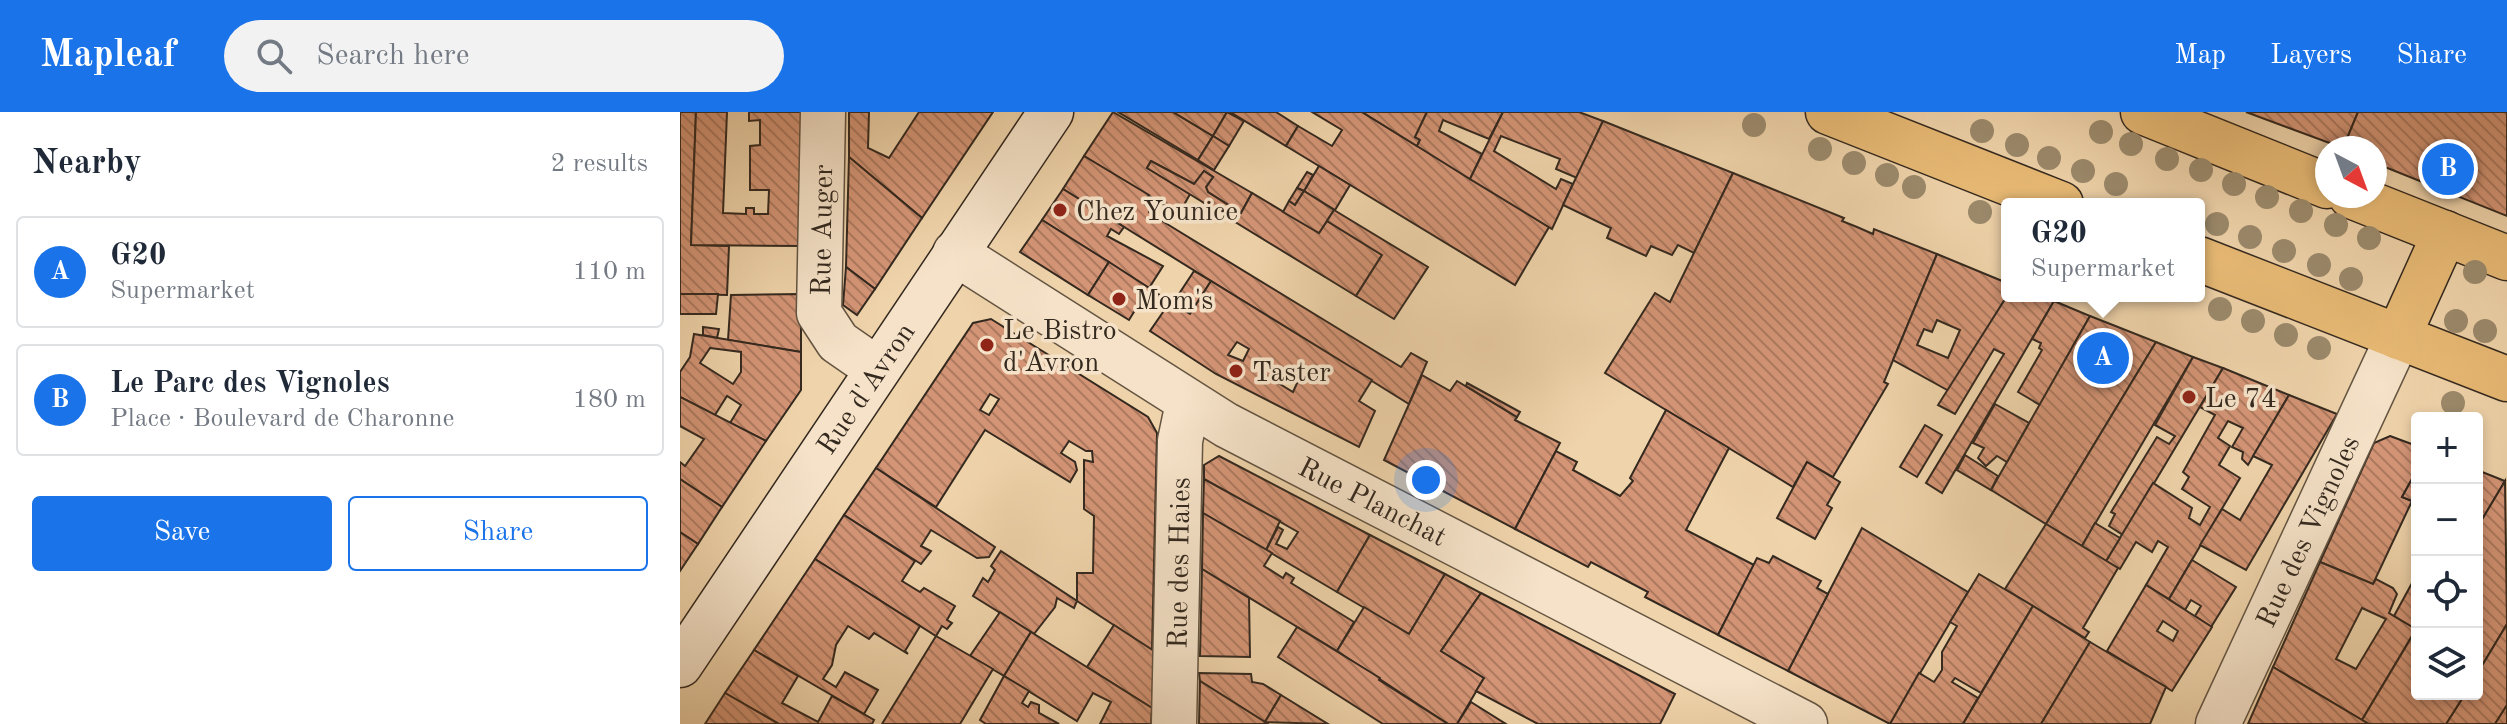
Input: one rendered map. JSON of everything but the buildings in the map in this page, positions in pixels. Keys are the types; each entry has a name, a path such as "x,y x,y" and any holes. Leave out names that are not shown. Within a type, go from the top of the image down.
{"main road":[{"path":"1828,112 2046,198"},
{"path":"2143,112 2315,181"},
{"path":"2381,208 2507,258"},
{"path":"2398,337 2445,233"},
{"path":"2205,261 2507,379"}],"street":[{"name":"Rue Auger","path":"823,112 819,313 838,342 877,369"},
{"name":"Rue d'Avron","path":"686,644 1051,112"},
{"name":"Rue Planchat","path":"955,253 1188,403 1805,724"},
{"name":"Rue des Vignoles","path":"2218,724 2398,337"},
{"name":"Rue des Haies","path":"1174,724 1180,441 1188,403"}],"place":[{"name":"Le Parc des Vignoles","path":"2448,169"},
{"name":"Chez Younice","path":"1060,210"},
{"name":"Mom's","path":"1119,299"},
{"name":"Le Bistro d'Avron","path":"987,345"},
{"name":"G20","path":"2103,358"},
{"name":"Taster","path":"1236,371"},
{"name":"Le 74","path":"2189,397"}]}
